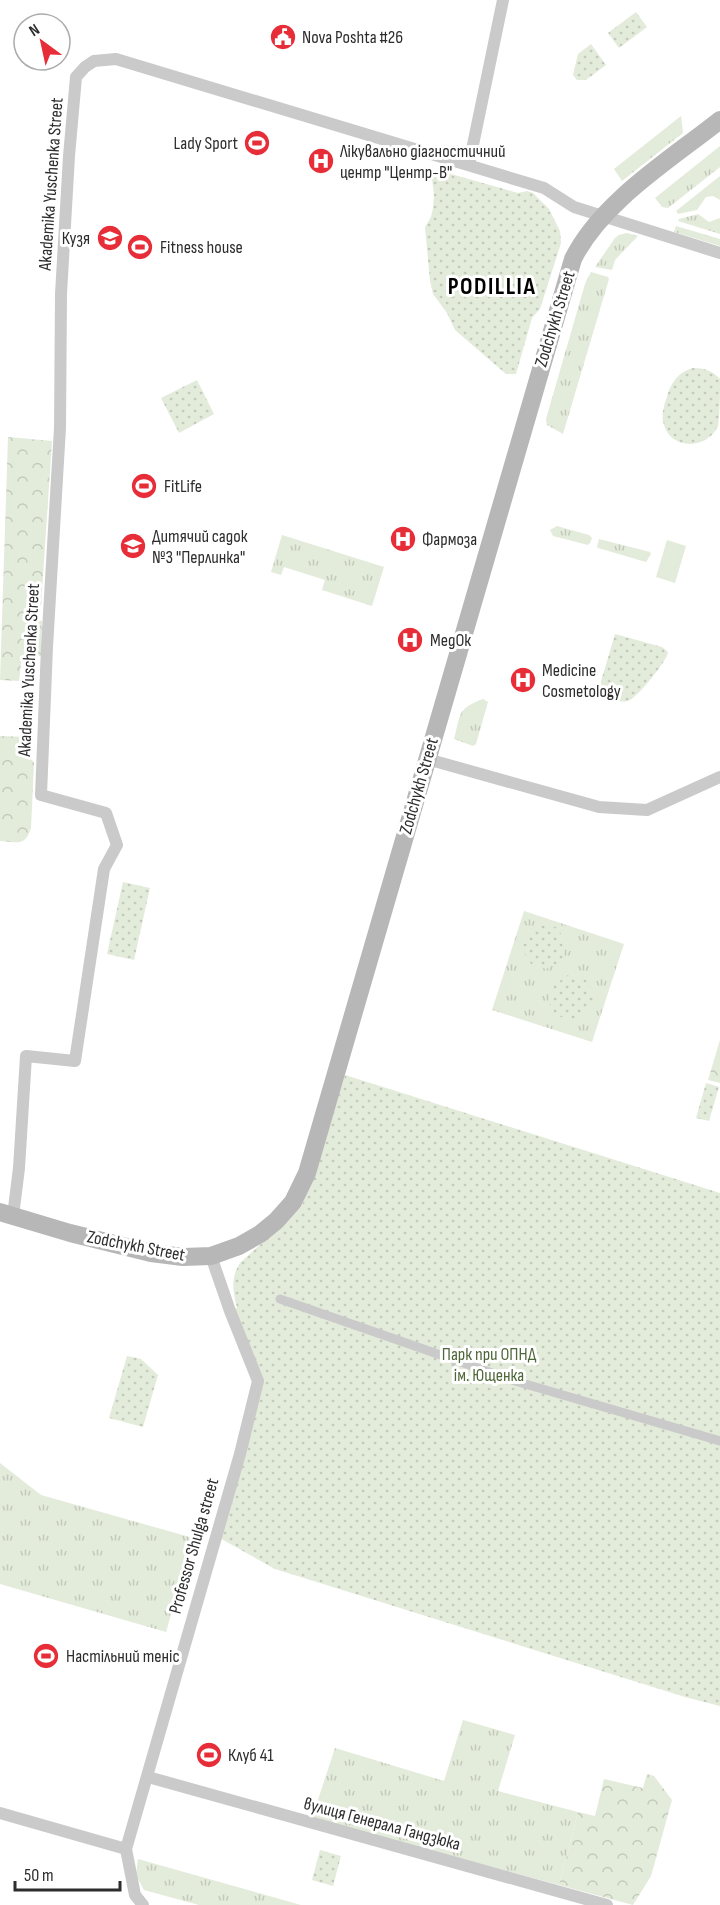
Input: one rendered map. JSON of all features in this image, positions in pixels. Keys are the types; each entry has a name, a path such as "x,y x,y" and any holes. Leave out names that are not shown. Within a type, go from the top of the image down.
{"main road":[{"name":"Zodchykh Street","path":"7,1214 70,1233 151,1253 183,1257 211,1256 239,1246 260,1234 276,1221 293,1202 307,1173 566,279 580,246 603,216 632,189 720,120"}],"street":[{"path":"469,164 503,0"},
{"name":"Akademika Yuschenka Street","path":"7,1214 19,1168 26,1056 75,1061 104,868 117,845 106,813 41,795 60,428 62,294 69,156 76,77 85,66 94,61 116,59 544,188 574,207 720,253"},
{"path":"427,759 599,807 647,810 720,777"},
{"name":"Professor Shulga street","path":"126,1849 240,1454 258,1381 211,1256"},
{"path":"280,1299 515,1381 720,1441"},
{"name":"вулиця Генерала Гандзюка","path":"148,1777 607,1905"},
{"path":"0,1813 126,1849 135,1895 142,1905"}],"green space":[{"path":"636,12 647,27 619,48 608,33"},
{"path":"591,44 606,65 586,80 577,80 573,75 578,54"},
{"path":"681,116 683,133 622,181 614,169"},
{"path":"720,146 720,167 668,208 662,207 655,198"},
{"path":"437,170 518,193 527,191 533,193 549,209 560,231 561,243 540,309 532,318 516,374 506,374 455,330 447,313 433,294 425,227 433,208 431,173"},
{"path":"720,176 720,200 713,196 706,197 697,210 678,214 676,211"},
{"path":"698,214 709,222 720,218 720,234 678,221"},
{"path":"676,226 720,239 720,246 674,232"},
{"path":"627,233 638,236 615,260 612,270 595,267 615,238"},
{"path":"591,272 609,279 563,434 547,425 546,419 585,284"},
{"path":"693,368 708,371 720,379 720,403 718,426 713,434 699,443 690,444 674,439 668,433 663,417 664,405 672,384 680,374"},
{"path":"197,380 214,414 179,433 161,398"},
{"path":"8,437 52,441 41,606 35,606 33,620 42,621 41,656 22,655 19,681 0,680"},
{"path":"557,526 589,535 592,538 590,543 588,545 553,536 550,530"},
{"path":"282,535 384,567 372,606 322,590 325,580 284,567 281,575 271,572"},
{"path":"599,539 651,554 646,562 598,548"},
{"path":"667,540 686,546 675,583 656,577"},
{"path":"615,634 662,647 668,652 646,685 627,701 616,701 601,696 599,688"},
{"path":"483,699 488,702 476,744 473,746 454,739 461,713 468,706"},
{"path":"0,736 28,737 29,756 34,763 31,828 26,838 20,842 0,841"},
{"path":"123,882 150,888 134,960 107,954"},
{"path":"524,911 624,944 592,1042 492,1010"},
{"path":"544,923 558,928 566,944 563,960 546,969 531,964 521,946 528,930"},
{"path":"568,975 586,980 595,997 589,1012 574,1021 555,1015 548,1001 554,985"},
{"path":"720,1040 720,1083 708,1080"},
{"name":"Парк при ОПНД ім. Ющенка","path":"345,1075 720,1193 720,1706 275,1569 216,1536 258,1381 230,1311 237,1308 234,1291 235,1274 240,1263 301,1207 315,1175"},
{"path":"706,1083 719,1087 709,1121 696,1118"},
{"path":"127,1356 141,1359 158,1375 143,1427 109,1418"},
{"path":"0,1463 41,1495 193,1538 166,1632 0,1584"},
{"path":"463,1720 515,1735 498,1791 578,1812 559,1885 312,1818 335,1748 444,1781"},
{"path":"647,1774 654,1776 672,1800 651,1876 633,1905 559,1885 578,1812 595,1816 604,1779 643,1788"},
{"path":"320,1850 341,1856 333,1886 312,1880"},
{"path":"138,1859 301,1905 199,1905 144,1890 136,1875"}],"place":[{"name":"Nova Poshta #26","path":"283,37"},
{"name":"Lady Sport","path":"257,143"},
{"name":"Лікувально діагностичний центр \"Центр-В\"","path":"321,161"},
{"name":"Кузя","path":"110,238"},
{"name":"Fitness house","path":"140,247"},
{"name":"FitLife","path":"144,486"},
{"name":"Фармоза","path":"403,539"},
{"name":"Дитячий садок №3 \"Перлинка\"","path":"133,546"},
{"name":"МедОк","path":"410,640"},
{"name":"Medicine Cosmetology","path":"523,680"},
{"name":"Настільний теніс","path":"46,1656"},
{"name":"Клуб 41","path":"209,1755"}],"district":[{"name":"PODILLIA","path":"492,286"}]}
